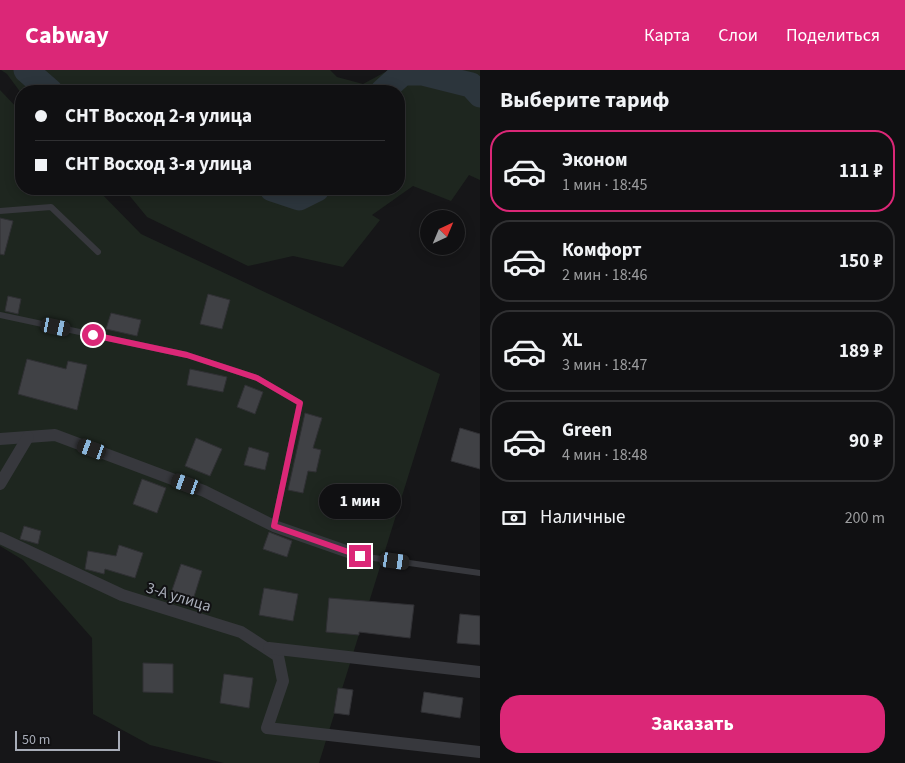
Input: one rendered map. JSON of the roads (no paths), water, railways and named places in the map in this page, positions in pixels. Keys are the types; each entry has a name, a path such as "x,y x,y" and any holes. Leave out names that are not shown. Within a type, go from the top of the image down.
{"street":[{"path":"0,438 55,435 204,491 274,526 360,556"},
{"path":"0,484 28,437"},
{"name":"3-А улица","path":"0,538 122,595 241,632 278,656 284,681 267,728 480,752"},
{"path":"266,648 480,672"}],"lane":[{"path":"0,211 51,207 98,252"},
{"path":"0,315 187,355 257,378 300,403 274,526"},
{"path":"360,556 480,573"}],"waterway":[{"path":"26,70 43,85"},
{"path":"390,85 403,73 423,73 471,85 480,95"},
{"path":"290,195 299,198 305,195"}]}
